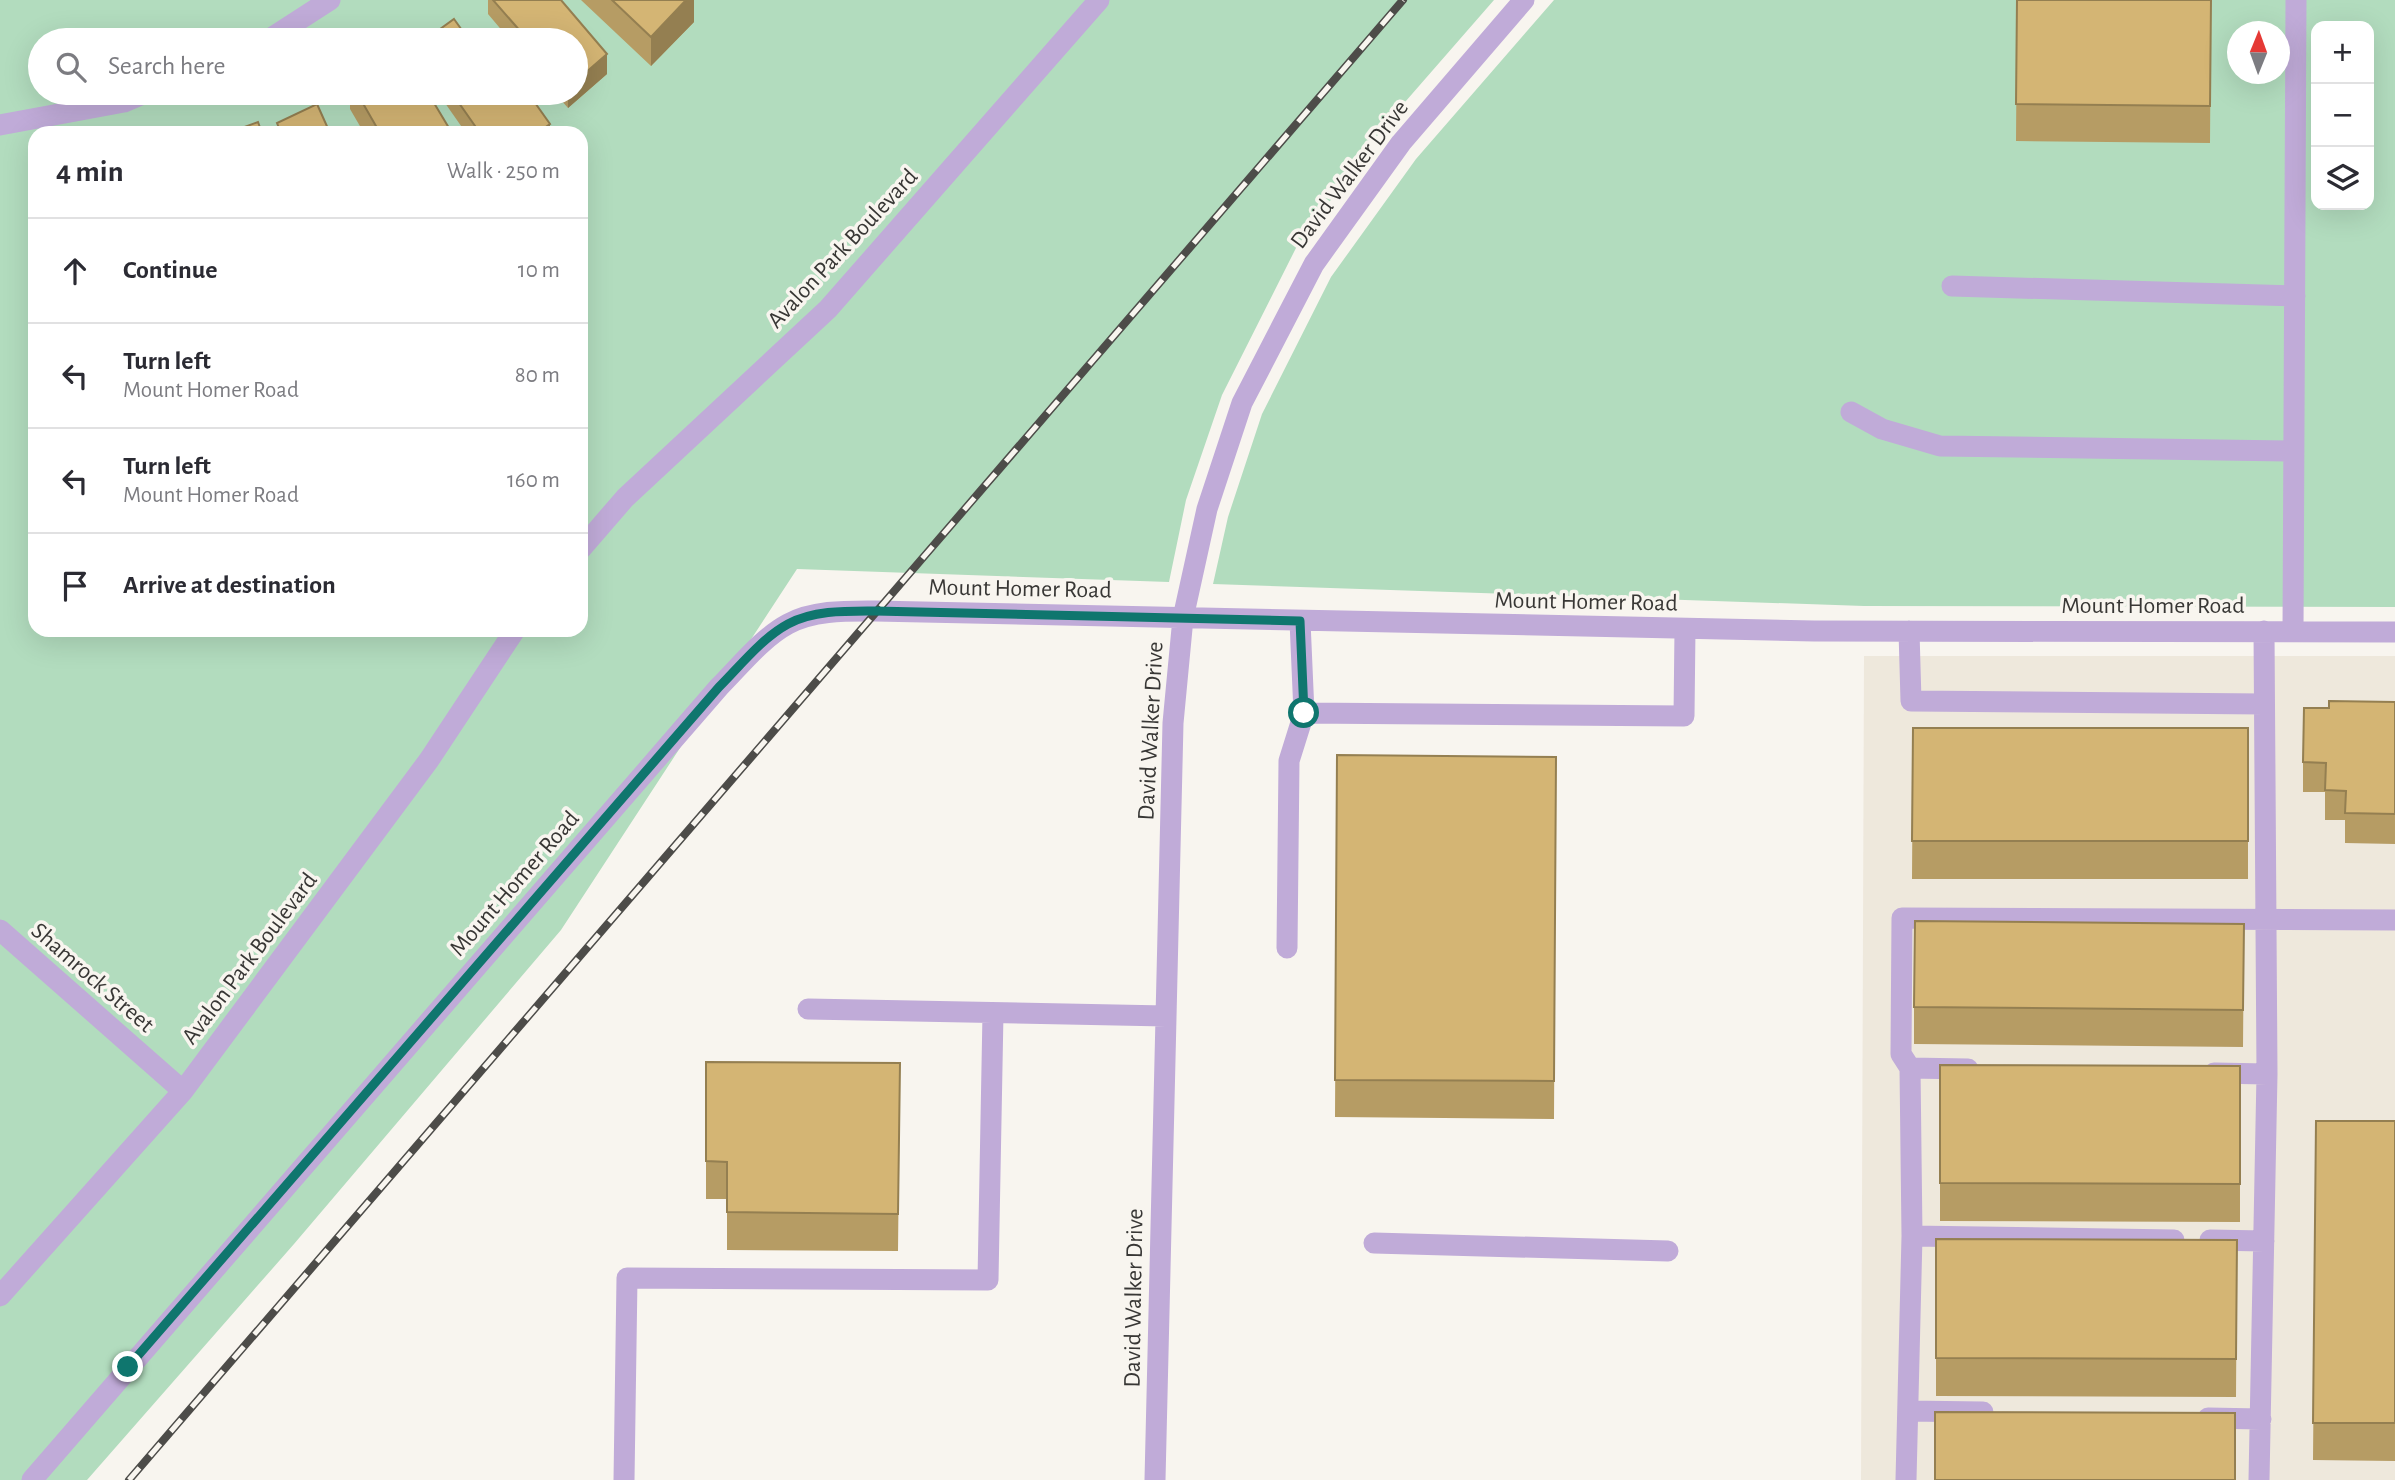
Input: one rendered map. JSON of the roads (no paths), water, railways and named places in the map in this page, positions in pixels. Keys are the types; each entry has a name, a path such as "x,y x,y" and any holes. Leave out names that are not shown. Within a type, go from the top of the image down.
{"street":[{"path":"290,28 330,0"},
{"name":"Avalon Park Boulevard","path":"588,541 625,498 828,309 1099,0"},
{"name":"David Walker Drive","path":"1155,1480 1173,723 1183,618 1207,509 1242,403 1314,264 1401,143 1524,0"},
{"path":"2293,632 2296,0"},
{"path":"0,125 108,105"},
{"path":"1952,286 2294,296"},
{"path":"1851,412 1882,429 1940,446 2294,451"},
{"name":"Mount Homer Road","path":"32,1480 719,687 789,623 830,612 1685,629 2395,632"},
{"path":"1287,948 1289,761 1304,713 1300,621"},
{"path":"1304,713 1684,716 1685,629"},
{"path":"1909,631 1910,701 2264,704"},
{"path":"2259,1480 2267,1074 2264,631"},
{"name":"Avalon Park Boulevard","path":"0,1296 183,1091 429,760 510,637"},
{"path":"1906,1480 1912,1236 1910,1068 1901,1054 1902,918 2395,920"},
{"name":"Shamrock Street","path":"0,930 183,1091"},
{"path":"808,1009 1166,1016"},
{"path":"624,1480 627,1278 988,1280 993,1013"},
{"path":"1910,1068 1993,1069"},
{"path":"2198,1073 2267,1074"},
{"path":"1912,1236 2264,1241"},
{"path":"1374,1243 1668,1251"},
{"path":"1908,1411 2003,1413"},
{"path":"2193,1417 2260,1419"}],"railway":[{"path":"129,1480 1403,0"}]}
